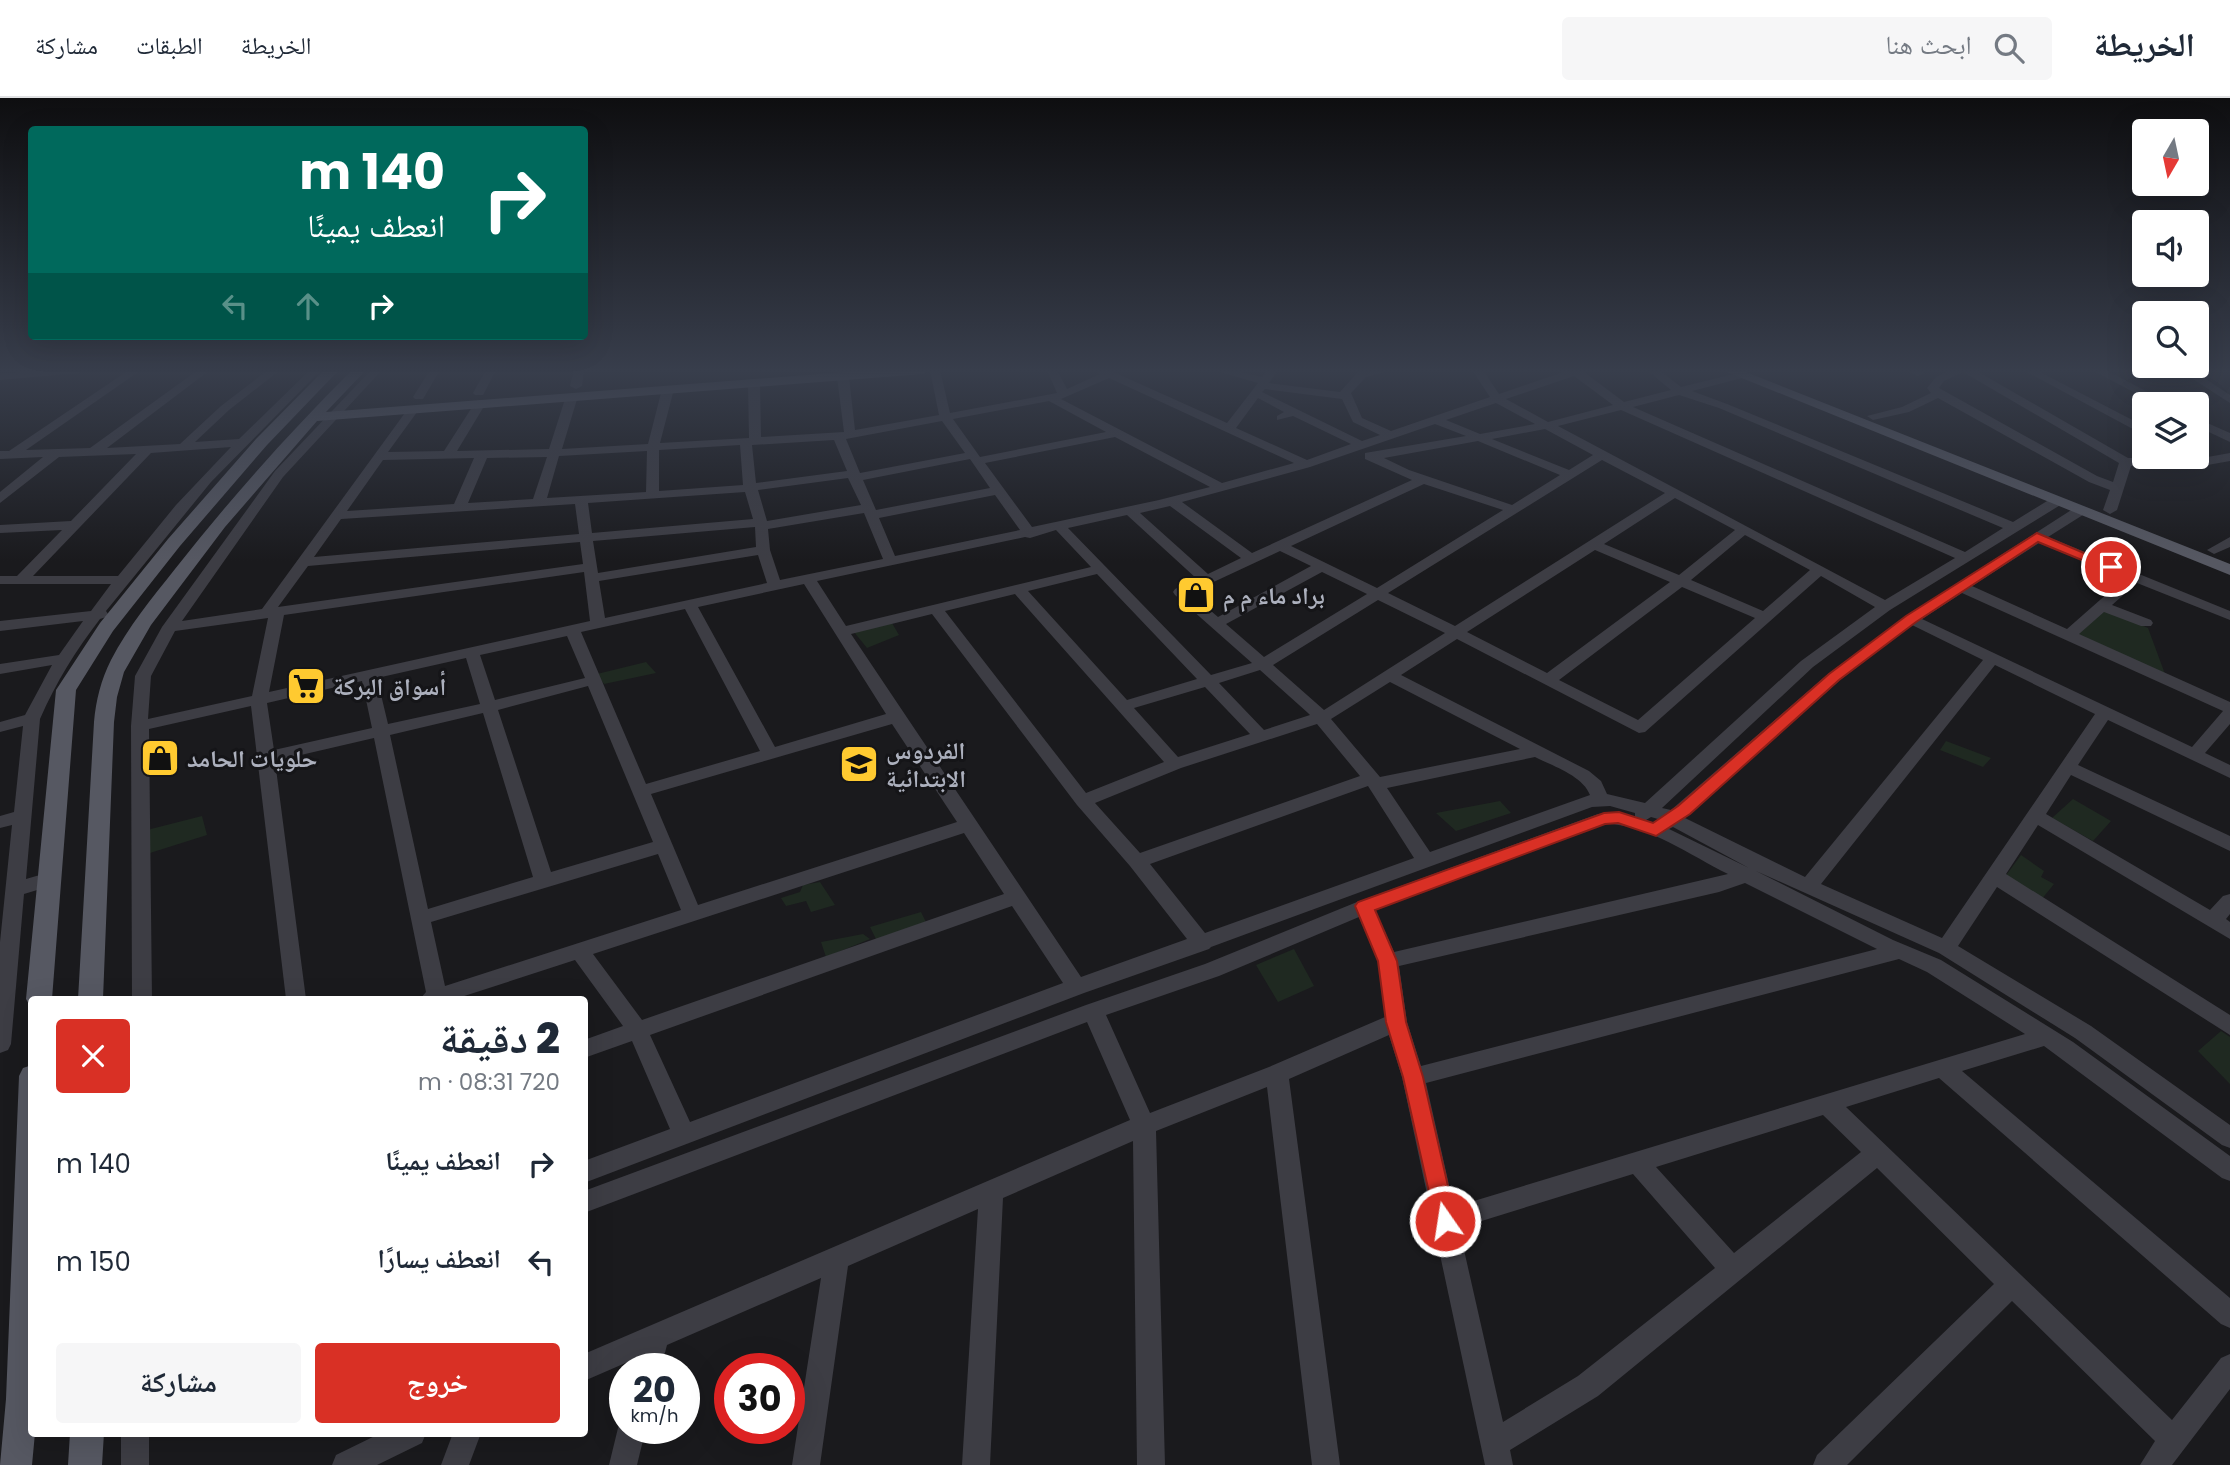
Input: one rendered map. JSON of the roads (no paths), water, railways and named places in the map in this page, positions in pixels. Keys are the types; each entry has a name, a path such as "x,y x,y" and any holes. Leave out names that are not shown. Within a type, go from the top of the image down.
{"main road":[{"path":"38,996 66,690 79,663 117,612 267,434"},
{"path":"90,996 104,739 103,712 116,670 157,605 228,510 297,434"},
{"path":"1896,434 2230,570"},
{"path":"1919,434 2230,556"},
{"path":"15,1465 22,1399 28,1205"},
{"path":"85,1465 87,1437"}],"street":[{"path":"7,454 38,434"},
{"path":"93,452 118,434"},
{"path":"183,447 197,434"},
{"path":"0,1044 32,719 42,692 61,659 122,580 198,488 250,434"},
{"path":"142,996 139,700 144,676 170,627 279,474 317,434"},
{"path":"296,996 259,701 272,613 395,434"},
{"path":"448,455 460,434"},
{"path":"540,502 560,434"},
{"path":"652,495 653,448 656,434"},
{"path":"750,434 747,447 750,487 761,524 763,550 775,587"},
{"path":"380,456 554,453 851,434"},
{"path":"957,434 1030,534"},
{"path":"339,515 750,487 854,476 1112,434"},
{"path":"1118,434 1222,488"},
{"path":"1237,434 1306,464"},
{"path":"1335,434 1372,457 1424,480 1514,510"},
{"path":"139,726 689,604 1130,511 1306,464 1395,434"},
{"path":"1469,434 1570,475"},
{"path":"1372,457 1496,434"},
{"path":"1565,434 1820,569 1885,607"},
{"path":"1685,434 1965,557"},
{"path":"1789,434 2012,527"},
{"path":"2011,434 2093,479 2117,488"},
{"path":"2077,434 2126,462 2132,462"},
{"path":"844,435 854,476 891,562"},
{"path":"7,454 147,450 242,442"},
{"path":"21,580 147,450"},
{"path":"0,499 57,452"},
{"path":"459,508 482,454"},
{"path":"1124,706 1262,665 1603,454"},
{"path":"2209,458 2230,457"},
{"path":"2110,510 2126,462"},
{"path":"1424,480 1180,593 1320,717 1374,781 1425,860"},
{"path":"305,562 761,524 871,511 998,490"},
{"path":"1083,801 1175,764 1320,717 1596,545 1674,493"},
{"path":"580,500 598,625"},
{"path":"1172,501 1251,559"},
{"path":"1653,820 1807,664 1885,607 2057,501"},
{"path":"1653,820 1911,619 2081,510"},
{"path":"1130,511 1207,580"},
{"path":"0,529 74,525"},
{"path":"1059,527 1260,735"},
{"path":"1548,680 1681,582 1743,530"},
{"path":"2037,537 2226,611"},
{"path":"2214,550 2230,541"},
{"path":"1279,545 1455,632 1639,728 1820,569"},
{"path":"1596,545 1764,617"},
{"path":"170,627 763,550"},
{"path":"1216,624 1322,566"},
{"path":"843,631 1100,569"},
{"path":"2068,635 2135,577"},
{"path":"0,580 122,580"},
{"path":"809,580 896,717 1077,987"},
{"path":"1961,587 2230,708"},
{"path":"1019,589 1175,764"},
{"path":"689,604 770,753"},
{"path":"2102,606 2146,624"},
{"path":"936,609 1083,801 1137,861 1202,944"},
{"path":"0,626 117,612"},
{"path":"1911,619 2230,772"},
{"path":"573,631 693,915"},
{"path":"471,653 544,881"},
{"path":"1808,887 1993,658"},
{"path":"0,669 61,659"},
{"path":"1390,675 1583,775 1595,785 1601,800"},
{"path":"369,676 421,918 433,996"},
{"path":"266,757 489,707 594,680"},
{"path":"1946,948 2105,712"},
{"path":"2194,755 2230,714"},
{"path":"642,791 896,717"},
{"path":"0,727 32,719"},
{"path":"1137,861 1374,781 1539,751"},
{"path":"2068,767 2230,844"},
{"path":"588,1171 1077,987 1202,944 1590,801 1601,800 1653,820 1946,948 2083,1032 2230,1138"},
{"path":"0,822 21,816"},
{"path":"2036,816 2221,926 2230,901"},
{"path":"588,1201 1093,1011 1212,970 1364,906 1604,818 1653,820 1748,874 1934,966 2108,1078 2230,1170"},
{"path":"439,996 969,825"},
{"path":"421,918 664,845"},
{"path":"1393,872 1407,891"},
{"path":"1388,961 1718,885 1748,874"},
{"path":"1996,877 2230,1026"},
{"path":"14,890 50,879"},
{"path":"588,1048 1016,897"},
{"path":"1364,906 1388,961 1396,1022 1413,1077 1497,1454 1588,1386 1878,1153"},
{"path":"579,951 638,1031 685,1136"},
{"path":"1413,1077 1901,951"},
{"path":"1093,1011 1144,1125 1151,1465"},
{"path":"588,1366 1144,1125 1277,1074 1396,1022"},
{"path":"1445,1221 2046,1036"},
{"path":"1944,1069 2230,1315"},
{"path":"1277,1074 1326,1465"},
{"path":"774,1102 786,1127"},
{"path":"1827,1104 2174,1441"},
{"path":"1637,1162 1733,1270"},
{"path":"976,1465 991,1191"},
{"path":"806,1465 836,1259"},
{"path":"1827,1465 2013,1283"},
{"path":"652,1353 656,1337"},
{"path":"2154,1465 2230,1367"},
{"path":"135,1437 135,1465"},
{"path":"346,1465 404,1437"},
{"path":"455,1465 466,1437"},
{"path":"622,1465 628,1444"}],"place":[{"name":"براد ماء م م","path":"1196,595"},
{"name":"أسواق البركة","path":"306,686"},
{"name":"حلويات الحامد","path":"160,758"},
{"name":"الفردوس الابتدائية","path":"859,764"}]}
